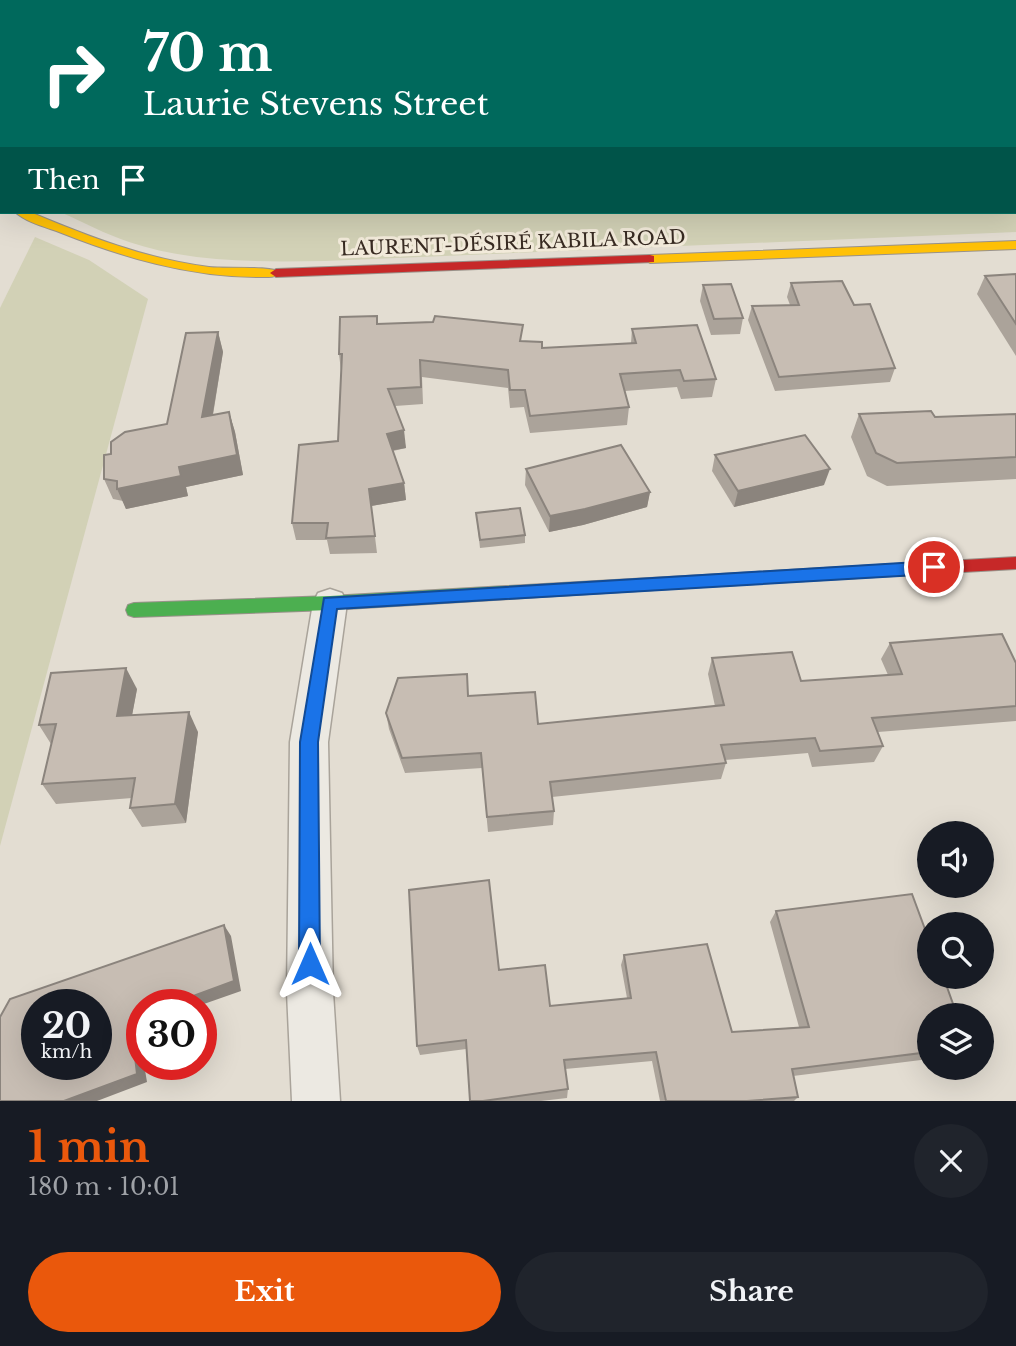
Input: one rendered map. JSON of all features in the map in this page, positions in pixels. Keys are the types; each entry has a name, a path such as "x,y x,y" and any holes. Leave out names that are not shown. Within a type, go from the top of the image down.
{"street":[{"name":"LAURENT-DÉSIRÉ KABILA ROAD","path":"29,214 94,244 170,266 262,274 1016,245"},
{"path":"134,611 330,603 1016,562"},
{"path":"316,1101 310,992 309,742 330,603"}],"green space":[{"path":"64,214 1016,214 1016,232 325,261 201,258 153,249 111,235"},
{"path":"35,237 89,260 148,299 0,846 0,308"}],"building":[{"path":"1016,274 1016,324 985,276"},
{"path":"842,281 854,305 870,304 895,368 779,377 752,306 799,305 791,283"},
{"path":"731,284 743,318 714,319 703,285"},
{"path":"377,316 377,324 433,322 435,316 523,325 520,341 542,342 542,348 636,343 632,329 697,325 716,379 684,381 680,370 620,374 629,407 530,416 525,390 510,390 508,370 420,360 421,387 388,389 404,430 387,434 404,483 369,489 375,536 326,538 328,523 292,523 299,445 338,441 342,354 339,354 340,317"},
{"path":"218,332 202,417 229,412 237,455 179,467 181,476 117,489 117,481 104,479 104,455 111,454 111,442 125,432 167,424 186,333"},
{"path":"931,411 935,417 1016,414 1016,457 897,463 876,453 859,414"},
{"path":"805,435 830,469 738,491 715,455"},
{"path":"621,445 650,492 550,516 526,469"},
{"path":"520,508 525,535 480,540 476,513"},
{"path":"1002,634 1016,663 1016,706 872,718 883,746 820,751 815,738 721,745 726,763 550,782 554,811 487,817 481,753 402,758 386,713 398,678 467,674 468,696 535,692 538,724 724,705 712,658 792,652 801,681 902,674 890,643"},
{"path":"126,668 117,716 189,712 175,804 130,808 135,778 42,784 56,724 39,725 51,673"},
{"path":"489,880 499,970 545,965 550,1006 631,998 624,955 707,944 732,1032 809,1027 776,911 912,894 919,912 917,989 948,989 953,1003 917,1003 917,1053 792,1069 798,1097 747,1101 666,1101 656,1052 564,1060 568,1089 470,1101 466,1040 417,1046 409,890"},
{"path":"224,925 234,981 212,989 126,989 126,1078 64,1101 0,1101 0,1017 10,999 21,995 21,1080 112,1080 112,989 39,989"}],"traffic: fast":[{"path":"134,610 330,603 703,581"}],"traffic: slow":[{"path":"26,214 83,238 145,258 208,270 276,273"},
{"path":"650,259 1016,245"}],"traffic: jam":[{"path":"276,273 650,259"},
{"path":"703,581 1016,563"}],"route":[{"path":"310,964 309,742 330,603 934,567"}]}
